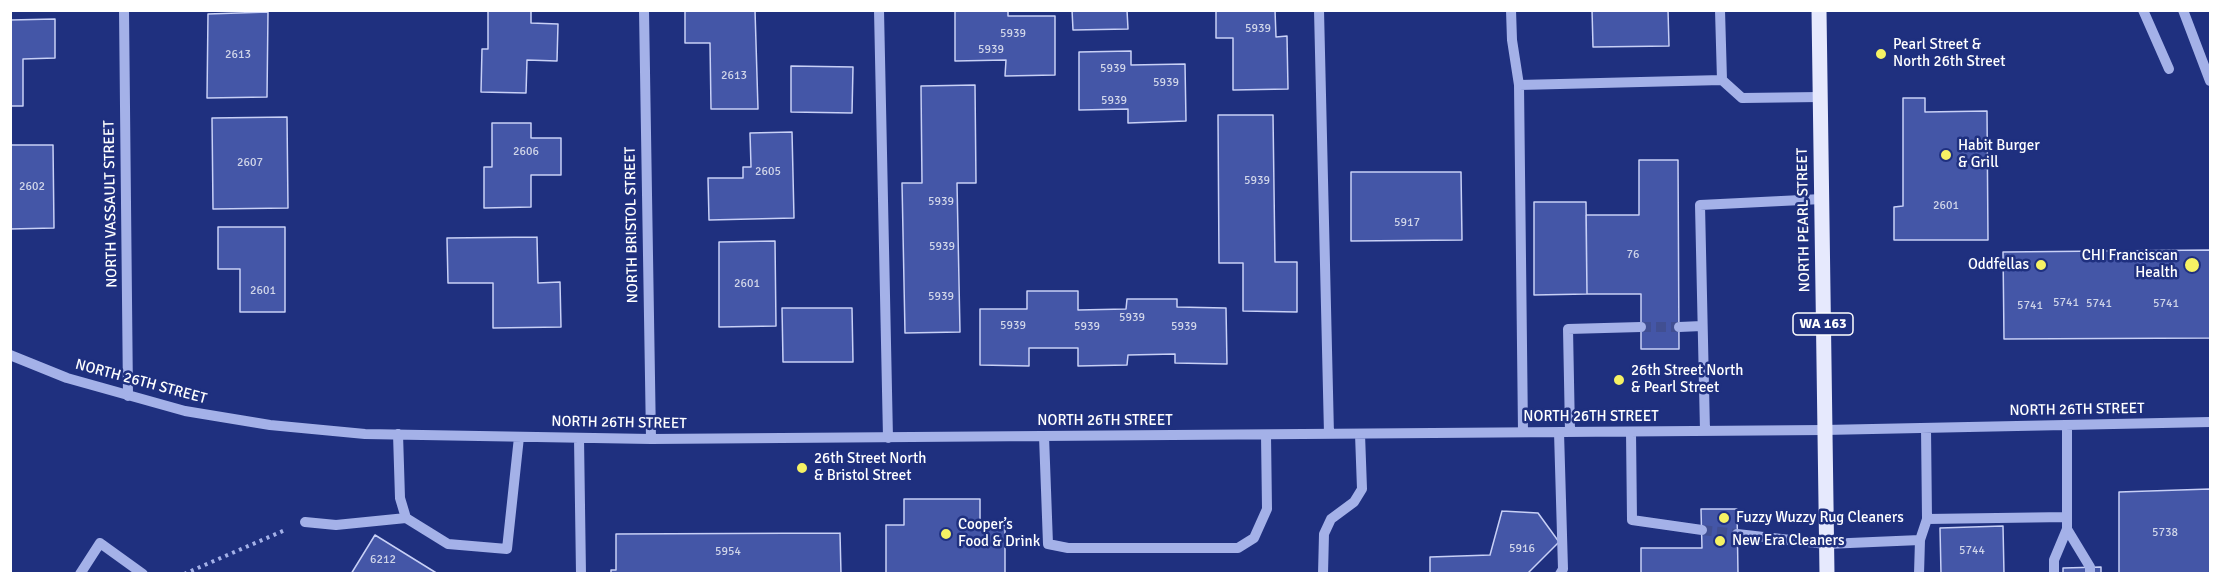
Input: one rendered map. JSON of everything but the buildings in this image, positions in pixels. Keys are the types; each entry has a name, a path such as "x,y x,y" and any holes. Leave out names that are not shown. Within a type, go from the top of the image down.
{"main road":[{"name":"NORTH PEARL STREET","path":"1819,10 1827,573"}],"street":[{"name":"NORTH VASSAULT STREET","path":"124,10 129,396"},
{"name":"NORTH BRISTOL STREET","path":"644,10 651,439"},
{"path":"879,10 888,438"},
{"path":"1319,10 1329,434"},
{"path":"1511,10 1512,40 1519,85 1523,432"},
{"path":"1720,10 1722,80"},
{"path":"2143,10 2169,69"},
{"path":"2183,10 2211,81"},
{"path":"1519,85 1722,80 1742,98 1821,97"},
{"path":"1705,431 1700,205 1822,199"},
{"path":"1679,327 1702,326"},
{"path":"1560,573 1563,569 1564,432 1568,328 1641,327"},
{"name":"NORTH 26TH STREET","path":"10,355 67,378 185,411 270,425 398,434 651,439 888,438 1824,430 2211,422"},
{"path":"2054,573 2054,560 2067,529 2067,426"},
{"path":"1919,573 1920,540 1927,519 1926,428"},
{"path":"1631,432 1632,520 1702,530"},
{"path":"398,434 400,498 406,518"},
{"path":"1323,573 1324,534 1331,519 1353,502 1362,489 1359,434"},
{"path":"1044,436 1048,544 1068,548 1238,548 1254,538 1267,509 1266,435"},
{"path":"305,522 336,525 406,518 448,544 507,549 519,437"},
{"path":"579,438 581,573"},
{"path":"1927,519 2067,517"},
{"path":"2067,529 2090,567 2090,573"},
{"path":"1737,534 1826,544 1920,540"},
{"path":"80,573 100,543 143,573"}],"path":[{"path":"184,573 305,522"}],"tunnel":[{"path":"1641,327 1679,327"},
{"path":"1702,530 1737,534"}],"place":[{"name":"Pearl Street & North 26th Street","path":"1881,54"},
{"name":"Habit Burger & Grill","path":"1946,155"},
{"name":"Oddfellas","path":"2041,265"},
{"name":"CHI Franciscan Health","path":"2192,265"},
{"name":"26th Street North & Pearl Street","path":"1619,380"},
{"name":"26th Street North & Bristol Street","path":"802,468"},
{"name":"Fuzzy Wuzzy Rug Cleaners","path":"1724,518"},
{"name":"Cooper’s Food & Drink","path":"946,534"},
{"name":"New Era Cleaners","path":"1720,541"}]}
